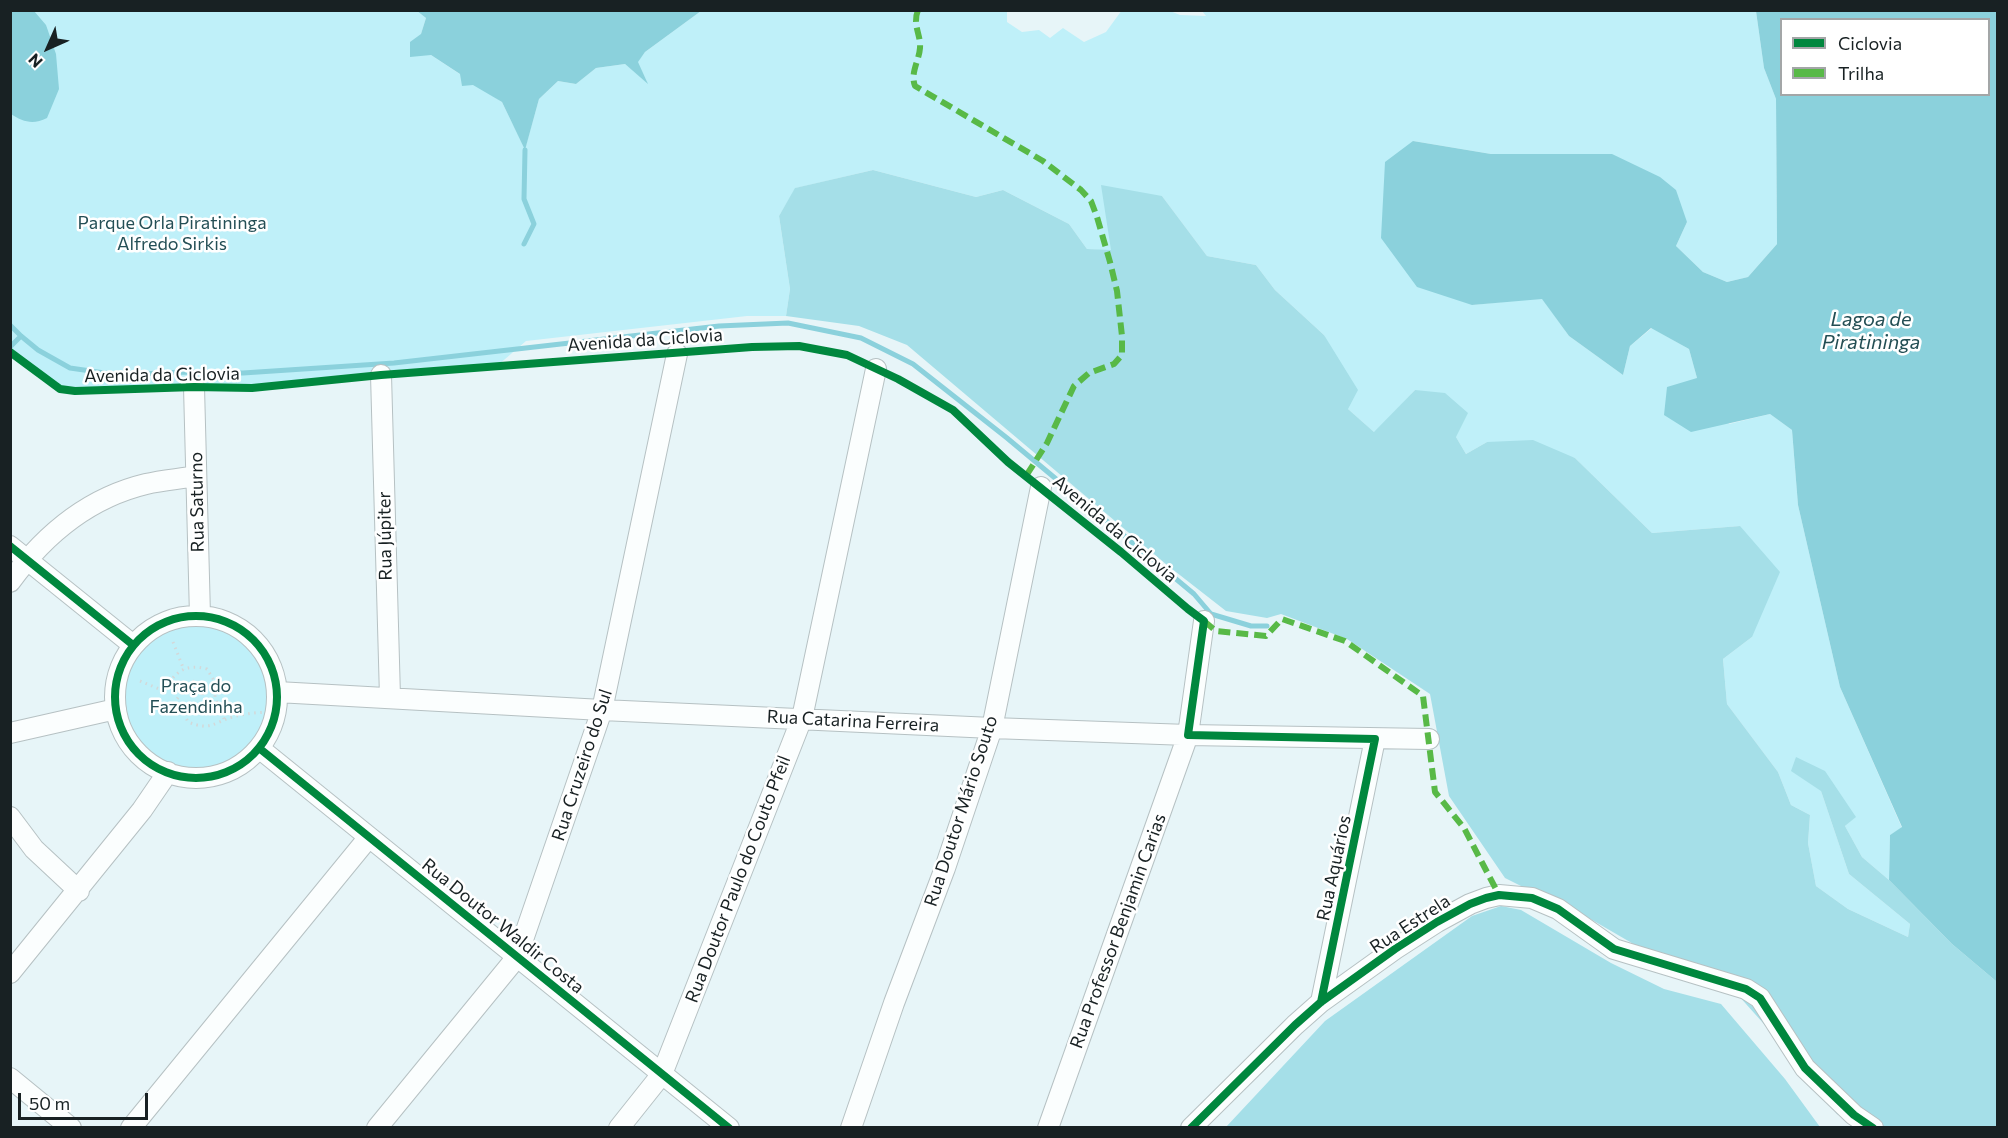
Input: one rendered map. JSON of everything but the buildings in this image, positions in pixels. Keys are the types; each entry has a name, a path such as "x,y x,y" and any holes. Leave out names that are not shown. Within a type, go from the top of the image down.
{"street":[{"name":"Rua Cruzeiro do Sul","path":"377,1128 518,957 602,710 677,354"},
{"name":"Rua Doutor Paulo do Couto Pfeil","path":"619,1128 662,1074 802,718 876,369"},
{"name":"Rua Júpiter","path":"381,375 390,697"},
{"name":"Rua Saturno","path":"194,387 200,616"},
{"path":"10,582 53,532 92,505 146,484 196,476"},
{"name":"Rua Doutor Mário Souto","path":"851,1128 894,1003 945,868 992,728 1041,487"},
{"path":"10,546 133,645"},
{"path":"200,616 234,626 261,648 272,669 276,702 267,737 259,748 240,765 217,775 192,778 168,772 149,762 133,748 125,736 116,709 116,686 118,675 133,645 158,625 178,618 200,616"},
{"name":"Rua Professor Benjamin Carias","path":"1048,1128 1188,735 1204,621"},
{"name":"Rua Catarina Ferreira","path":"276,702 390,697 602,710 992,728 1188,735 1429,739"},
{"path":"10,733 116,709"},
{"name":"Rua Aquários","path":"1321,1002 1375,739"},
{"name":"Rua Doutor Waldir Costa","path":"259,748 729,1128"},
{"path":"10,974 79,891 142,810 168,772"},
{"path":"10,817 34,849 79,891"},
{"path":"131,1128 369,837"},
{"name":"Rua Estrela","path":"1191,1128 1287,1032 1321,1002 1437,922 1470,904 1500,895 1532,898 1558,909 1614,949 1746,989 1760,998 1805,1068 1854,1115 1873,1128"},
{"path":"10,1078 71,1128"}],"path":[{"path":"173,642 183,670"},
{"path":"140,681 164,691 174,675 183,670 195,666 207,669 215,682 215,698 225,721"},
{"path":"202,695 203,691 196,681 190,682 177,699 188,722 201,727 216,725 276,702"}],"green space":[{"name":"Parque Orla Piratininga Alfredo Sirkis","path":"1122,10 1170,11 1180,15 1206,16 1202,11 1756,11 1764,68 1776,99 1777,244 1748,277 1727,282 1703,272 1676,246 1687,222 1611,154 1491,154 1413,141 1472,305 1542,298 1569,336 1623,375 1630,346 1652,328 1689,349 1697,378 1729,424 1770,414 1792,430 1798,505 1840,687 1902,828 1890,835 1889,880 1862,857 1845,826 1855,817 1821,791 1849,874 1910,924 1908,937 1848,909 1816,886 1808,843 1810,815 1791,805 1778,772 1727,704 1723,659 1752,637 1740,526 1652,533 1575,458 1487,442 1466,454 1456,437 1415,390 1375,433 1348,409 1324,335 1275,290 1256,265 1207,256 1162,196 1111,251 1087,249 1069,224 1003,190 976,197 873,170 796,188 779,216 790,289 786,316 747,316 526,341 497,366 252,388 194,387 75,391 60,389 11,352 10,11 417,11 426,18 421,34 431,55 502,102 525,149 539,99 558,81 576,84 596,68 625,64 647,82 637,62 645,52 701,11 1007,11 1007,22 1022,32 1039,30 1050,38 1063,28 1084,42 1106,32"},
{"name":"Praça do Fazendinha","path":"196,626 223,632 246,647 261,670 267,697 261,724 246,747 223,762 196,768 169,762 146,747 131,724 125,697 131,670 146,647 169,632"}],"shaded area":[{"path":"873,170 976,197 1003,190 1069,224 1087,249 1111,250 1101,185 1162,196 1207,256 1256,265 1275,290 1324,335 1358,390 1348,409 1374,432 1415,390 1445,393 1468,413 1456,437 1466,454 1487,442 1533,440 1575,458 1652,533 1740,526 1780,572 1752,637 1723,659 1727,704 1778,772 1791,805 1810,815 1808,843 1816,886 1848,909 1908,937 1910,924 1849,874 1821,791 1791,771 1796,757 1825,771 1856,817 1845,826 1862,857 1889,880 1952,944 1997,982 1997,1127 1860,1127 1837,1114 1772,1033 1729,985 1680,971 1568,906 1541,896 1505,878 1449,796 1430,694 1347,639 1281,614 1267,618 1226,611 1167,565 907,345 859,326 786,316 790,289 779,216 795,188"},
{"path":"1501,906 1521,910 1611,963 1664,989 1721,1004 1785,1079 1820,1127 1226,1127 1325,1021 1472,916"}],"water":[{"path":"10,11 34,11 46,25 56,54 59,89 47,118 33,122 24,121 11,114"},
{"path":"417,11 701,11 645,52 638,62 648,84 625,64 596,68 576,84 558,81 539,99 525,150 502,102 473,85 462,86 460,74 431,55 410,57 410,42 421,34 426,18"},
{"name":"Lagoa de Piratininga","path":"1756,11 1997,11 1997,982 1952,944 1889,880 1890,835 1902,827 1840,687 1798,505 1792,430 1770,414 1691,432 1664,415 1667,387 1697,378 1689,349 1651,328 1630,346 1623,375 1569,336 1542,299 1472,305 1417,287 1381,238 1385,162 1413,141 1491,154 1612,154 1660,177 1676,190 1687,222 1676,246 1703,272 1727,282 1748,277 1777,244 1776,99 1764,68"}],"waterway":[{"path":"524,244 534,224 524,199 525,150"},
{"path":"10,325 38,350 70,368 118,375 184,372 243,373 394,363 719,326 788,323 861,338 913,364 1007,438 1194,594 1211,614 1251,626 1267,626"},
{"path":"10,347 21,336"}],"marked path":[{"path":"918,10 916,25 920,48 914,72 915,86 1043,161 1081,190 1091,201 1097,217 1117,291 1122,355 1114,364 1089,373 1074,386 1047,443 1026,476"},
{"path":"1204,621 1216,631 1266,636 1282,619 1345,641 1423,696 1435,792 1464,828 1499,895"}],"cycle path":[{"name":"Avenida da Ciclovia","path":"10,352 60,389 75,391 194,387 252,388 381,375 752,347 799,346 847,355 898,379 953,410 1008,462 1204,621 1188,735 1375,739 1321,1002"},
{"path":"10,546 133,645"},
{"path":"196,616 227,622 253,640 271,666 277,697 271,728 253,754 227,772 196,778 165,772 139,754 121,728 115,697 121,666 139,640 165,622 196,616"},
{"path":"259,748 729,1128"},
{"path":"1191,1128 1321,1002 1437,922 1470,904 1499,895 1532,898 1558,909 1614,949 1746,989 1760,998 1805,1068 1854,1115 1873,1128"}]}
